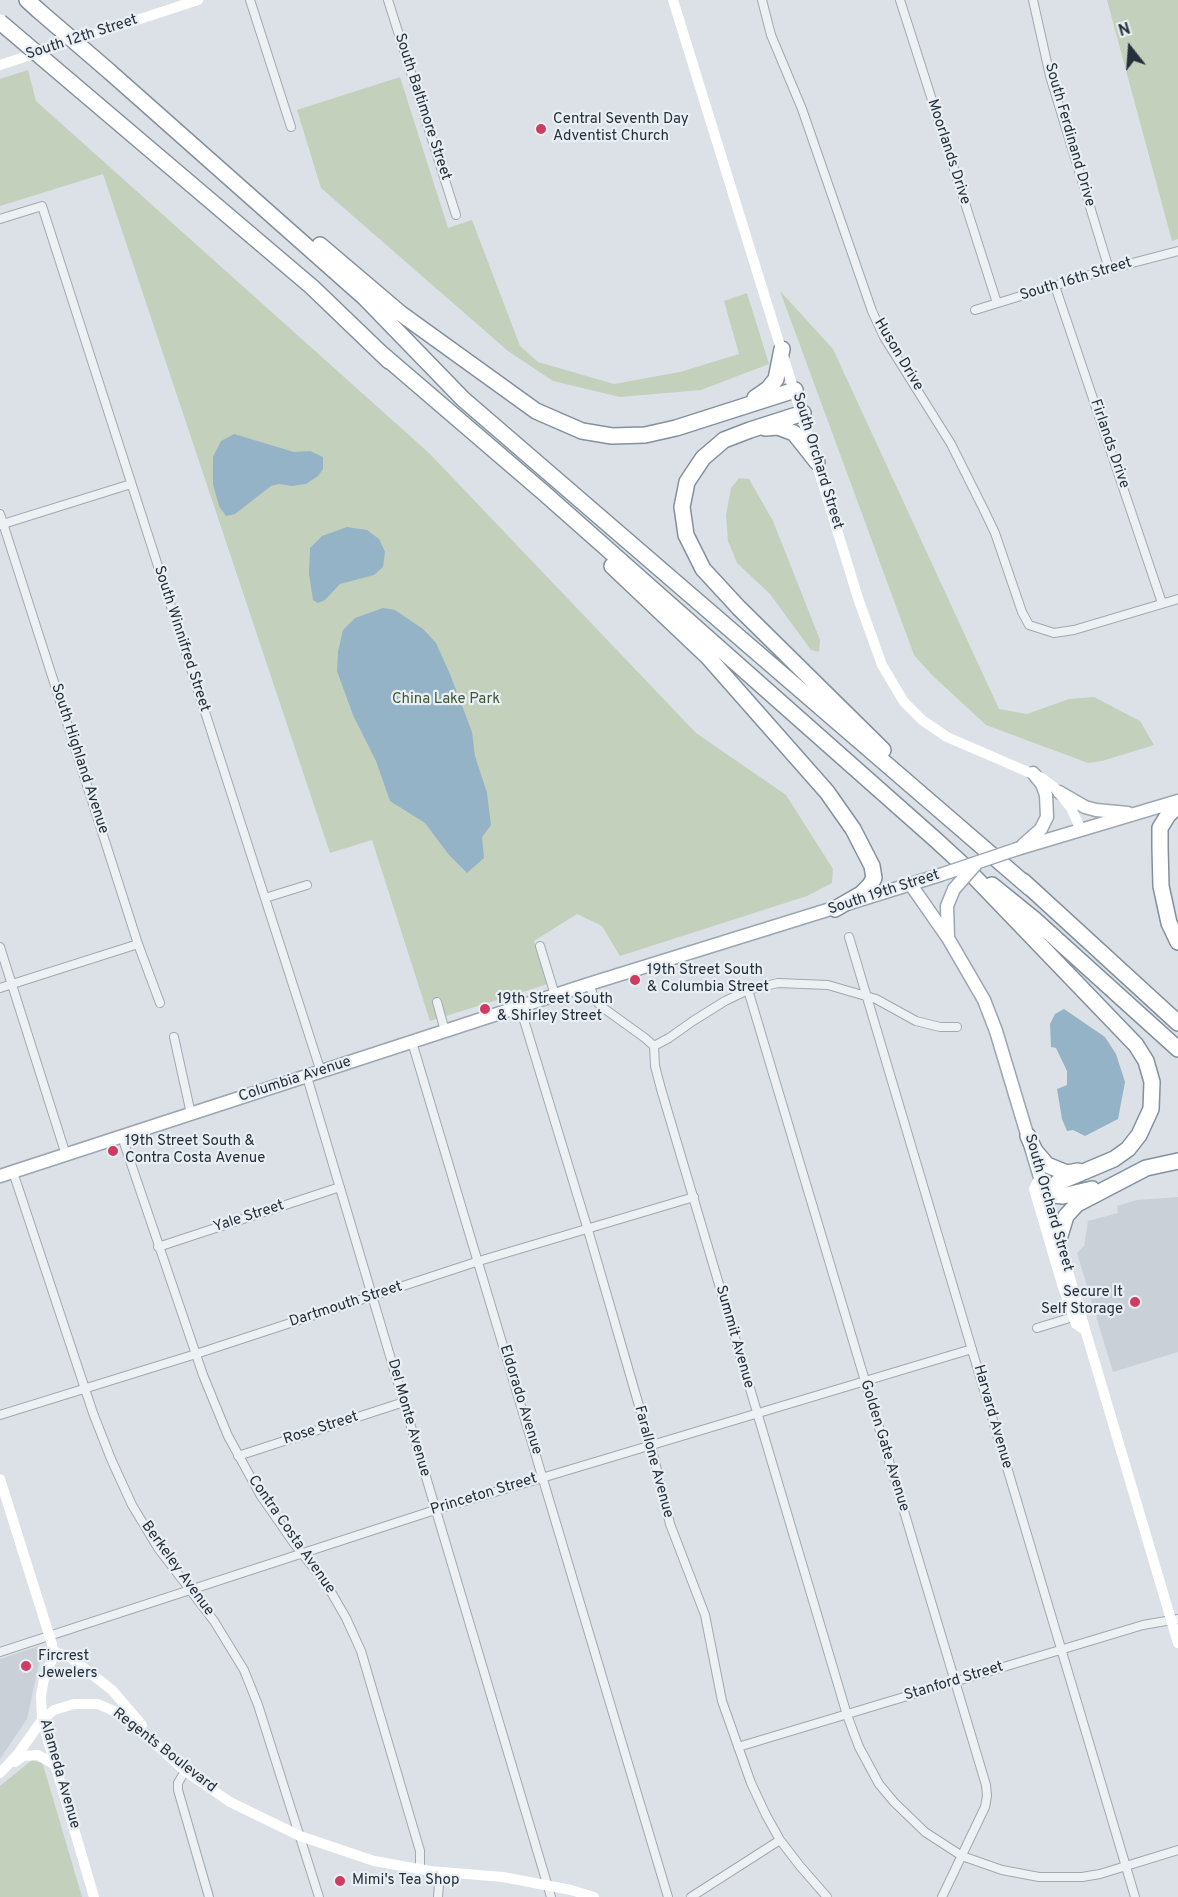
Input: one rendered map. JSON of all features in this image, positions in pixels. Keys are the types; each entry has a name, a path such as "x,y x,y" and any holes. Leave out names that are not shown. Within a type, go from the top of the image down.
{"highway":[{"path":"31,3 365,298 463,399 1030,888"},
{"path":"0,22 312,287 708,657 827,792 853,829 874,872 874,878 861,894 835,909"},
{"path":"210,161 310,236 400,313 536,411 582,431 612,436 645,435 676,428 795,390"},
{"path":"743,407 768,389 776,379 782,349"},
{"path":"382,354 544,493 936,840 1034,918 1178,1049"},
{"path":"802,413 724,440 703,458 687,482 682,507 686,535 703,569 739,608 876,743 1178,1023"},
{"path":"750,430 778,427 794,433 817,462"},
{"path":"1178,806 1168,815 1160,828 1160,847 1161,886 1169,923 1178,942"},
{"path":"936,840 1128,1035 1146,1061 1152,1082 1152,1103 1144,1127 1134,1142 1121,1154 1057,1183 1045,1194"},
{"path":"1028,1136 1040,1157 1052,1167 1067,1173 1090,1169"},
{"path":"1059,1239 1066,1216 1077,1204 1146,1168 1178,1161"},
{"path":"1045,1194 1063,1196 1125,1179 1178,1169"}],"main road":[{"name":"South 12th Street","path":"0,65 198,0"},
{"name":"South Orchard Street","path":"673,0 870,633 882,665 898,693 912,711 934,729 965,745 1033,773 1050,783 1075,814 1081,830"},
{"path":"1024,846 1041,829 1047,818 1046,795 1042,784 1033,773"},
{"path":"1059,792 1085,807 1135,814"},
{"name":"South 19th Street","path":"589,984 911,885 1024,846 1178,801"},
{"path":"948,938 947,906 954,889 977,863"},
{"name":"South Orchard Street","path":"911,885 948,938 977,986 990,1014 1084,1329 1175,1620 1178,1643"},
{"name":"Columbia Avenue","path":"0,1176 589,984"},
{"path":"1040,1178 1034,1190 1073,1317 1076,1324 1084,1329"},
{"path":"0,1479 53,1650 71,1658 111,1690 132,1712 159,1749"},
{"name":"Alameda Avenue","path":"53,1650 41,1695 42,1720 94,1897"},
{"name":"Regents Boulevard","path":"4,1769 42,1720 58,1708 82,1703 98,1704 125,1716 185,1771 230,1802 300,1836 358,1856 420,1869 503,1877 548,1885 594,1897"},
{"path":"4,1769 23,1756 38,1755 55,1765"}],"street":[{"path":"250,0 291,127"},
{"name":"South Baltimore Street","path":"388,0 456,215"},
{"name":"Huson Drive","path":"762,0 771,35 802,109 872,311 884,337 951,444 995,533 1029,625 1054,633 1074,630 1162,603"},
{"name":"Moorlands Drive","path":"900,0 997,303"},
{"name":"South Ferdinand Drive","path":"1034,0 1050,76 1109,268"},
{"name":"South Winnifred Street","path":"0,219 42,206 321,1072"},
{"name":"South 16th Street","path":"975,310 1109,268 1178,251"},
{"name":"Firlands Drive","path":"1055,286 1162,603"},
{"path":"2,525 132,484"},
{"name":"South Highland Avenue","path":"0,514 138,944 160,1003"},
{"path":"1162,603 1178,599"},
{"path":"265,898 307,885"},
{"name":"Harvard Avenue","path":"849,937 1135,1897"},
{"path":"0,988 138,944"},
{"path":"540,946 555,995"},
{"path":"0,947 66,1155"},
{"path":"589,984 595,1000 602,1007 654,1046 711,1009 748,990 778,983 828,985 876,999 916,1021 940,1027 957,1027"},
{"name":"Golden Gate Avenue","path":"748,990 987,1796 985,1807 942,1897"},
{"path":"437,1002 445,1031"},
{"name":"Farallone Avenue","path":"520,1007 588,1230 650,1445 670,1524 705,1615 722,1701 761,1805 780,1840 827,1897"},
{"path":"174,1038 191,1114"},
{"name":"Eldorado Avenue","path":"412,1042 668,1897"},
{"name":"Summit Avenue","path":"654,1046 655,1066 661,1089 847,1715 871,1770 894,1802 925,1832 962,1856 1002,1870 1039,1877 1082,1877 1126,1867 1178,1850"},
{"name":"Del Monte Avenue","path":"307,1077 551,1897"},
{"name":"Contra Costa Avenue","path":"122,1137 214,1406 238,1456 261,1496 337,1602 361,1651 420,1851 420,1869"},
{"name":"Berkeley Avenue","path":"14,1172 85,1389 111,1460 132,1504 158,1548 225,1637 251,1688 319,1897"},
{"name":"Yale Street","path":"158,1247 340,1187"},
{"name":"Dartmouth Street","path":"0,1415 479,1262 693,1197"},
{"path":"1036,1328 1073,1317"},
{"name":"Princeton Street","path":"0,1652 435,1509 972,1349"},
{"name":"Rose Street","path":"238,1456 404,1402"},
{"name":"Stanford Street","path":"738,1747 1143,1625 1175,1620"},
{"path":"185,1771 177,1790 209,1897"},
{"path":"691,1897 780,1840"},
{"path":"438,1897 440,1872"}],"shaded area":[{"name":"Secure It Self Storage","path":"1178,1197 1178,1352 1113,1372 1077,1253 1084,1246 1088,1221 1118,1213 1117,1206 1137,1200"},
{"path":"39,1646 41,1654 27,1719 0,1759 0,1659"}],"green space":[{"path":"1107,0 1178,0 1178,239 1172,241"},
{"name":"China Lake Park","path":"28,70 36,101 429,453 696,733 786,795 833,869 832,883 807,896 620,956 602,926 577,914 534,941 548,984 430,1021 372,840 330,853 103,174 0,206 0,79"},
{"path":"400,77 448,228 472,220 520,346 538,362 614,384 680,372 739,354 724,301 747,293 769,364 701,390 620,397 553,381 508,351 321,188 297,110"},
{"path":"780,291 833,349 999,709 1027,714 1069,699 1094,697 1140,721 1154,745 1088,763 986,725 914,655"},
{"path":"739,478 749,479 773,521 820,640 819,652 811,650 770,594 737,563 728,541 726,515 731,488"},
{"path":"32,1760 42,1763 44,1768 82,1897 0,1897 0,1786"}],"water":[{"path":"234,434 294,452 310,451 323,457 323,469 318,476 306,484 271,486 235,514 226,516 219,506 213,484 213,457 221,441"},
{"path":"347,527 367,530 379,539 385,552 383,567 374,575 340,584 325,600 318,603 313,600 309,574 310,548 322,536"},
{"path":"383,608 395,610 423,629 436,643 472,732 475,756 487,793 491,825 482,837 484,858 467,873 449,855 425,823 390,801 376,761 353,715 337,671 343,630 355,618"},
{"path":"1064,1009 1105,1037 1116,1054 1125,1082 1118,1119 1085,1136 1073,1130 1067,1131 1062,1119 1057,1089 1067,1085 1067,1071 1056,1048 1051,1047 1050,1024 1055,1014"}],"place":[{"name":"Central Seventh Day Adventist Church","path":"541,129"},
{"name":"19th Street South & Columbia Street","path":"635,980"},
{"name":"19th Street South & Shirley Street","path":"485,1009"},
{"name":"19th Street South & Contra Costa Avenue","path":"113,1151"},
{"name":"Secure It Self Storage","path":"1135,1302"},
{"name":"Fircrest Jewelers","path":"26,1666"},
{"name":"Mimi's Tea Shop","path":"340,1881"}]}
